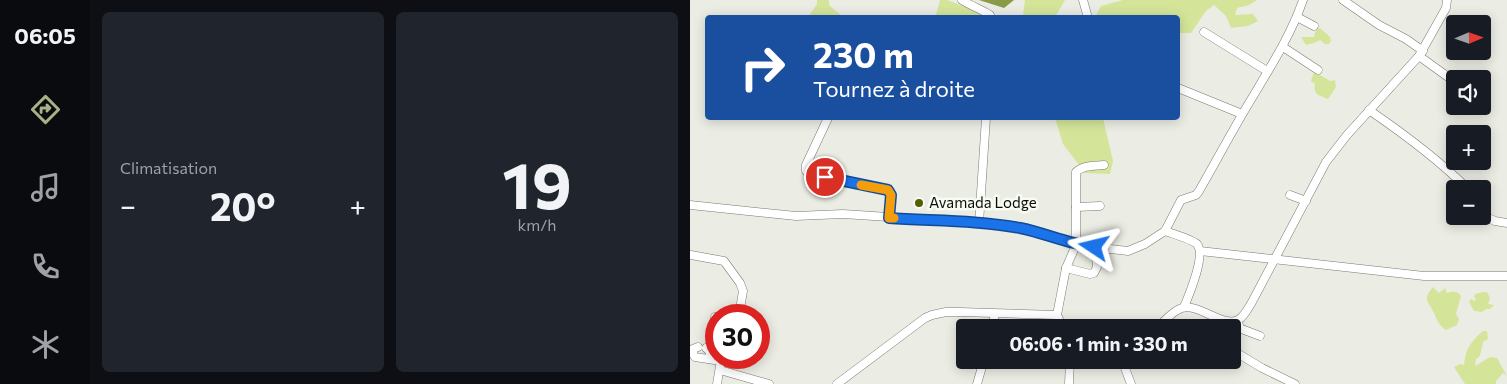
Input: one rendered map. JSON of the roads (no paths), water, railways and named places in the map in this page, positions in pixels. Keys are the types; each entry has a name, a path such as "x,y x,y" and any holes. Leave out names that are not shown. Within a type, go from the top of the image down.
{"street":[{"path":"962,0 990,15"},
{"path":"1083,0 1087,15"},
{"path":"690,205 796,216 843,214 978,223 1019,228 1076,245 1128,251 1145,244 1164,231 1181,200 1200,192 1242,114 1283,47 1303,0"},
{"path":"1343,0 1379,25 1406,39 1446,75"},
{"path":"1241,319 1326,162 1347,135 1421,54 1446,8 1447,0"},
{"path":"1297,17 1314,26"},
{"path":"1204,32 1267,71"},
{"path":"1283,47 1318,70"},
{"path":"1180,89 1242,114"},
{"path":"1369,110 1407,136 1458,180"},
{"path":"827,120 806,165 806,171 809,174 888,190 891,195 889,218"},
{"path":"978,223 986,120"},
{"path":"1059,319 1057,315 1066,268 1076,245 1076,172 1084,166 1104,165"},
{"path":"1290,195 1306,201"},
{"path":"1076,207 1100,206"},
{"path":"1491,219 1507,223"},
{"path":"1164,231 1195,242 1200,251 1200,260 1184,308"},
{"path":"1066,268 1090,274 1094,273 1097,267 1094,247"},
{"path":"1200,251 1424,276 1507,276"},
{"path":"691,255 724,261 740,283 743,291 741,304"},
{"path":"1167,319 1184,308 1192,308 1222,319"},
{"path":"836,384 904,333 932,315 946,312 1057,315"},
{"path":"994,319 995,314"},
{"path":"1241,326 1260,336"},
{"path":"702,348 710,352 710,359 695,357 693,349 702,348"},
{"path":"1241,355 1295,384"},
{"path":"978,384 982,369"},
{"path":"1070,369 1070,384"},
{"path":"1125,369 1131,384"},
{"path":"717,384 720,370 769,384"}],"place":[{"name":"Avamada Lodge","path":"919,203"}]}
